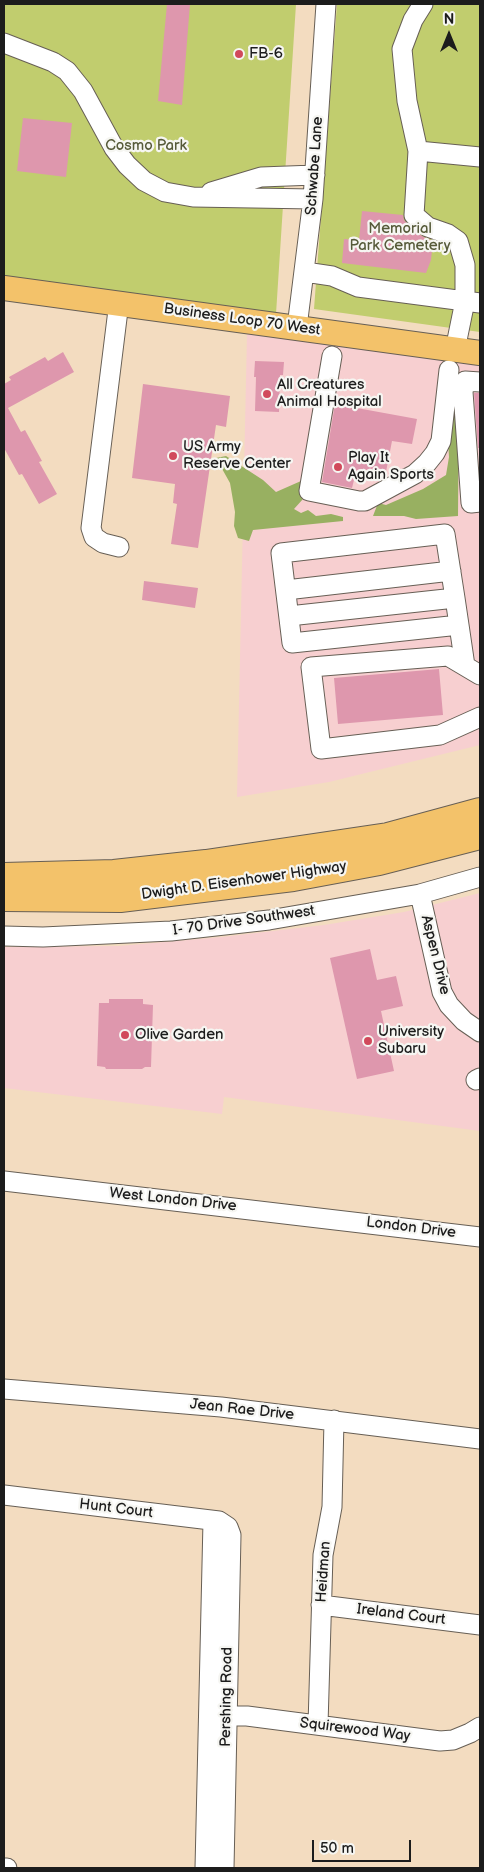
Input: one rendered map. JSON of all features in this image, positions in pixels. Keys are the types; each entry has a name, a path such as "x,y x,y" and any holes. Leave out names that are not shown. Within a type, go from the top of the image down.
{"highway":[{"name":"Dwight D. Eisenhower Highway","path":"4,876 114,874 206,864 388,837 476,818"},
{"name":"Dwight D. Eisenhower Highway","path":"4,897 120,898 293,877 379,861 476,818"}],"main road":[{"name":"Business Loop 70 West","path":"4,288 297,327 452,360 480,353"}],"street":[{"name":"Schwabe Lane","path":"297,327 313,199 326,4"},
{"path":"332,356 309,491 364,502 415,474 427,463 441,442 452,360 473,302 458,241 448,234 428,227 414,215 418,152 408,101 402,48 413,20 423,4"},
{"path":"4,43 53,62 67,71 83,91 114,148 127,165 144,181 165,192 193,197 313,199"},
{"path":"418,152 480,158"},
{"path":"193,197 261,177 315,175"},
{"path":"304,272 332,276 358,287 473,302"},
{"path":"119,302 91,528 94,536 103,543 119,547"},
{"path":"480,382 465,381 463,392 471,503 480,502"},
{"path":"459,625 292,643 281,553 445,534 459,625 473,671"},
{"path":"286,590 451,571"},
{"path":"289,616 455,598"},
{"path":"473,671 448,656 311,667 321,749 440,735 480,717"},
{"name":"I- 70 Drive Southwest","path":"4,936 43,937 171,931 269,920 420,894 480,877"},
{"name":"Aspen Drive","path":"420,894 442,992 449,1005 464,1021 480,1032"},
{"name":"West London Drive","path":"4,1181 343,1219"},
{"name":"London Drive","path":"343,1219 480,1237"},
{"name":"Jean Rae Drive","path":"4,1389 221,1407 480,1439"},
{"name":"Heidman","path":"318,1725 323,1555 332,1507 334,1420"},
{"name":"Hunt Court","path":"4,1495 220,1524"},
{"name":"Pershing Road","path":"220,1524 231,1535 220,1610 216,1782 215,1833 224,1868"},
{"name":"Ireland Court","path":"322,1605 480,1625"},
{"name":"Squirewood Way","path":"218,1718 247,1716 440,1741 453,1740 480,1727"},
{"path":"205,1868 215,1833"}],"shaded area":[{"path":"247,334 480,365 480,745 329,782 237,797"},
{"path":"480,893 480,1131 224,1097 222,1114 4,1088 4,947 119,946 222,937 324,925 404,912"}],"green space":[{"name":"Cosmo Park","path":"4,4 296,4 276,314 4,277"},
{"name":"Memorial Park Cemetery","path":"337,4 480,4 480,332 314,309"},
{"path":"459,394 458,516 416,519 404,516 373,516 378,503 386,505 423,489 446,475 449,457 448,441 453,426 454,395"},
{"path":"226,456 263,480 276,492 301,481 303,499 294,509 301,513 308,510 316,516 331,514 343,517 343,521 253,530 249,541 238,538 234,526 235,512 230,483 216,458"}],"building":[{"path":"167,4 190,4 182,105 158,101"},
{"path":"23,118 72,123 66,177 17,171"},
{"path":"362,211 403,215 404,220 408,224 407,231 416,232 433,241 431,260 426,273 342,263 344,239 359,240"},
{"path":"63,352 74,372 8,408 21,432 25,430 42,461 39,462 57,494 39,504 22,474 19,475 4,448 4,384 11,380 9,377 45,357 48,361"},
{"name":"All Creatures Animal Hospital","path":"255,361 284,362 283,375 280,375 279,412 255,411"},
{"name":"US Army Reserve Center","path":"143,384 230,396 226,427 216,425 198,548 171,544 177,504 173,503 175,484 132,478"},
{"path":"474,393 480,393 480,448 478,448"},
{"name":"Play It Again Sports","path":"335,404 417,419 412,444 392,441 385,477 356,472 352,488 322,482"},
{"path":"144,581 198,588 195,608 142,600"},
{"path":"439,669 443,715 338,724 334,678"},
{"name":"University Subaru","path":"370,949 377,980 396,976 403,1006 381,1011 394,1071 357,1079 330,958"},
{"name":"Olive Garden","path":"109,999 143,999 143,1004 153,1005 151,1067 142,1069 106,1069 105,1067 97,1066 99,1003 109,1003"}],"place":[{"name":"FB-6","path":"239,54"},
{"name":"All Creatures Animal Hospital","path":"267,394"},
{"name":"US Army Reserve Center","path":"173,456"},
{"name":"Play It Again Sports","path":"338,467"},
{"name":"Olive Garden","path":"125,1035"},
{"name":"University Subaru","path":"368,1041"}]}
